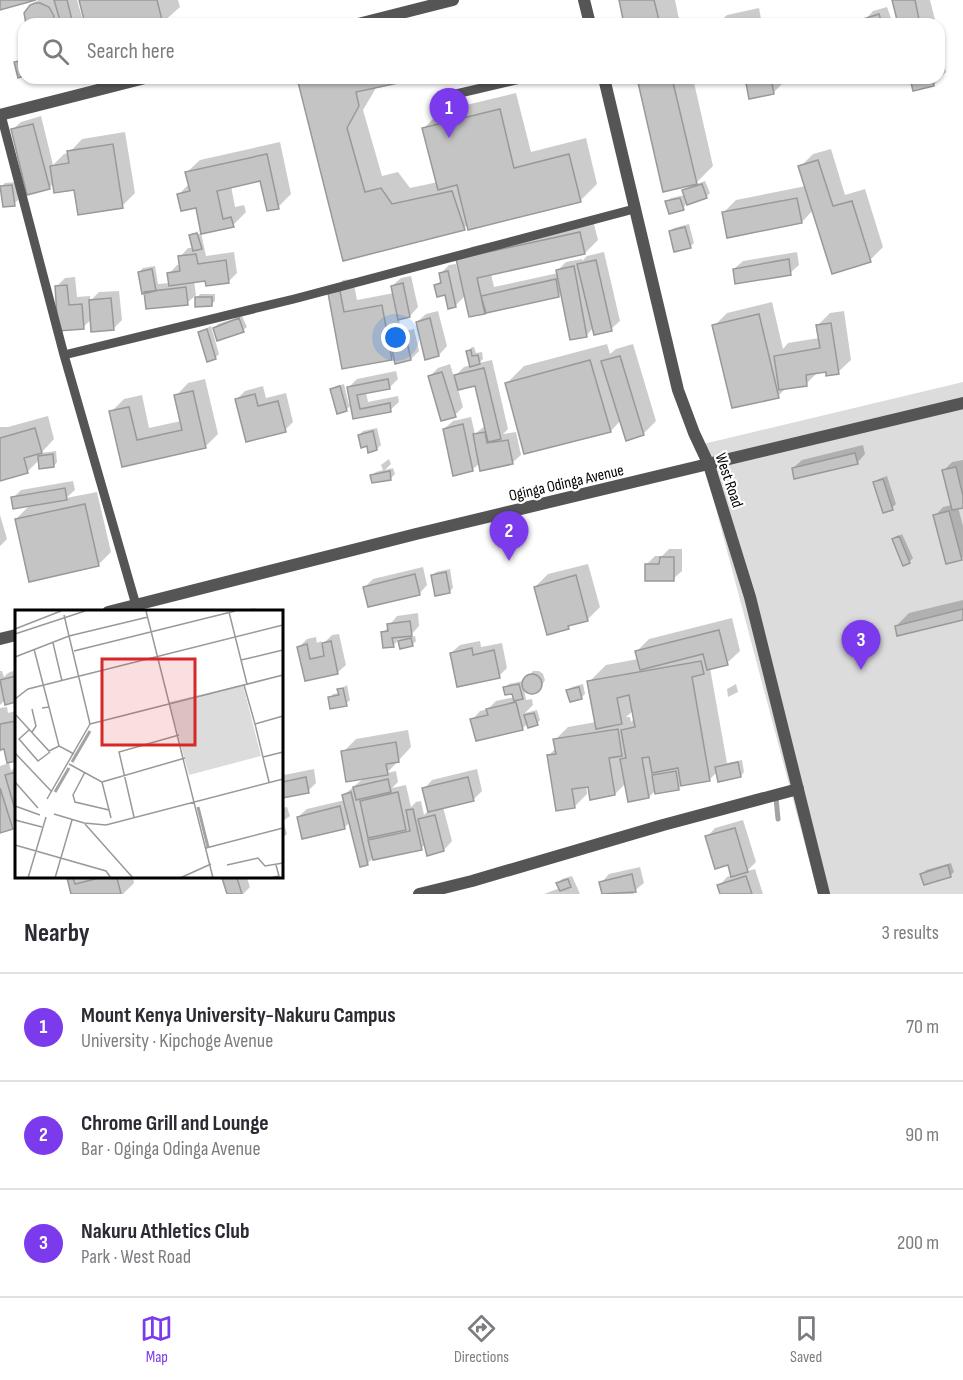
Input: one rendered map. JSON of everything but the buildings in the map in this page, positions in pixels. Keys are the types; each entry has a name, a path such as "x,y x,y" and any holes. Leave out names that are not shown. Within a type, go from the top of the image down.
{"street":[{"path":"382,18 453,0"},
{"path":"584,0 588,18"},
{"path":"0,115 121,84"},
{"name":"West Road","path":"605,84 678,390 709,465 750,597 824,894"},
{"name":"Oginga Odinga Avenue","path":"116,610 416,534 963,403"},
{"path":"0,639 15,635"},
{"path":"419,894 798,789"}],"lane":[{"path":"442,97 498,84"},
{"path":"0,115 64,355 136,605"},
{"path":"64,355 294,299 634,209"}],"shaded area":[{"path":"963,382 963,894 818,894 699,445"}],"waterway":[{"path":"776,798 778,819"}],"place":[{"name":"Mount Kenya University-Nakuru Campus","path":"449,138"},
{"name":"Chrome Grill and Lounge","path":"509,561"},
{"name":"Nakuru Athletics Club","path":"861,670"}]}
